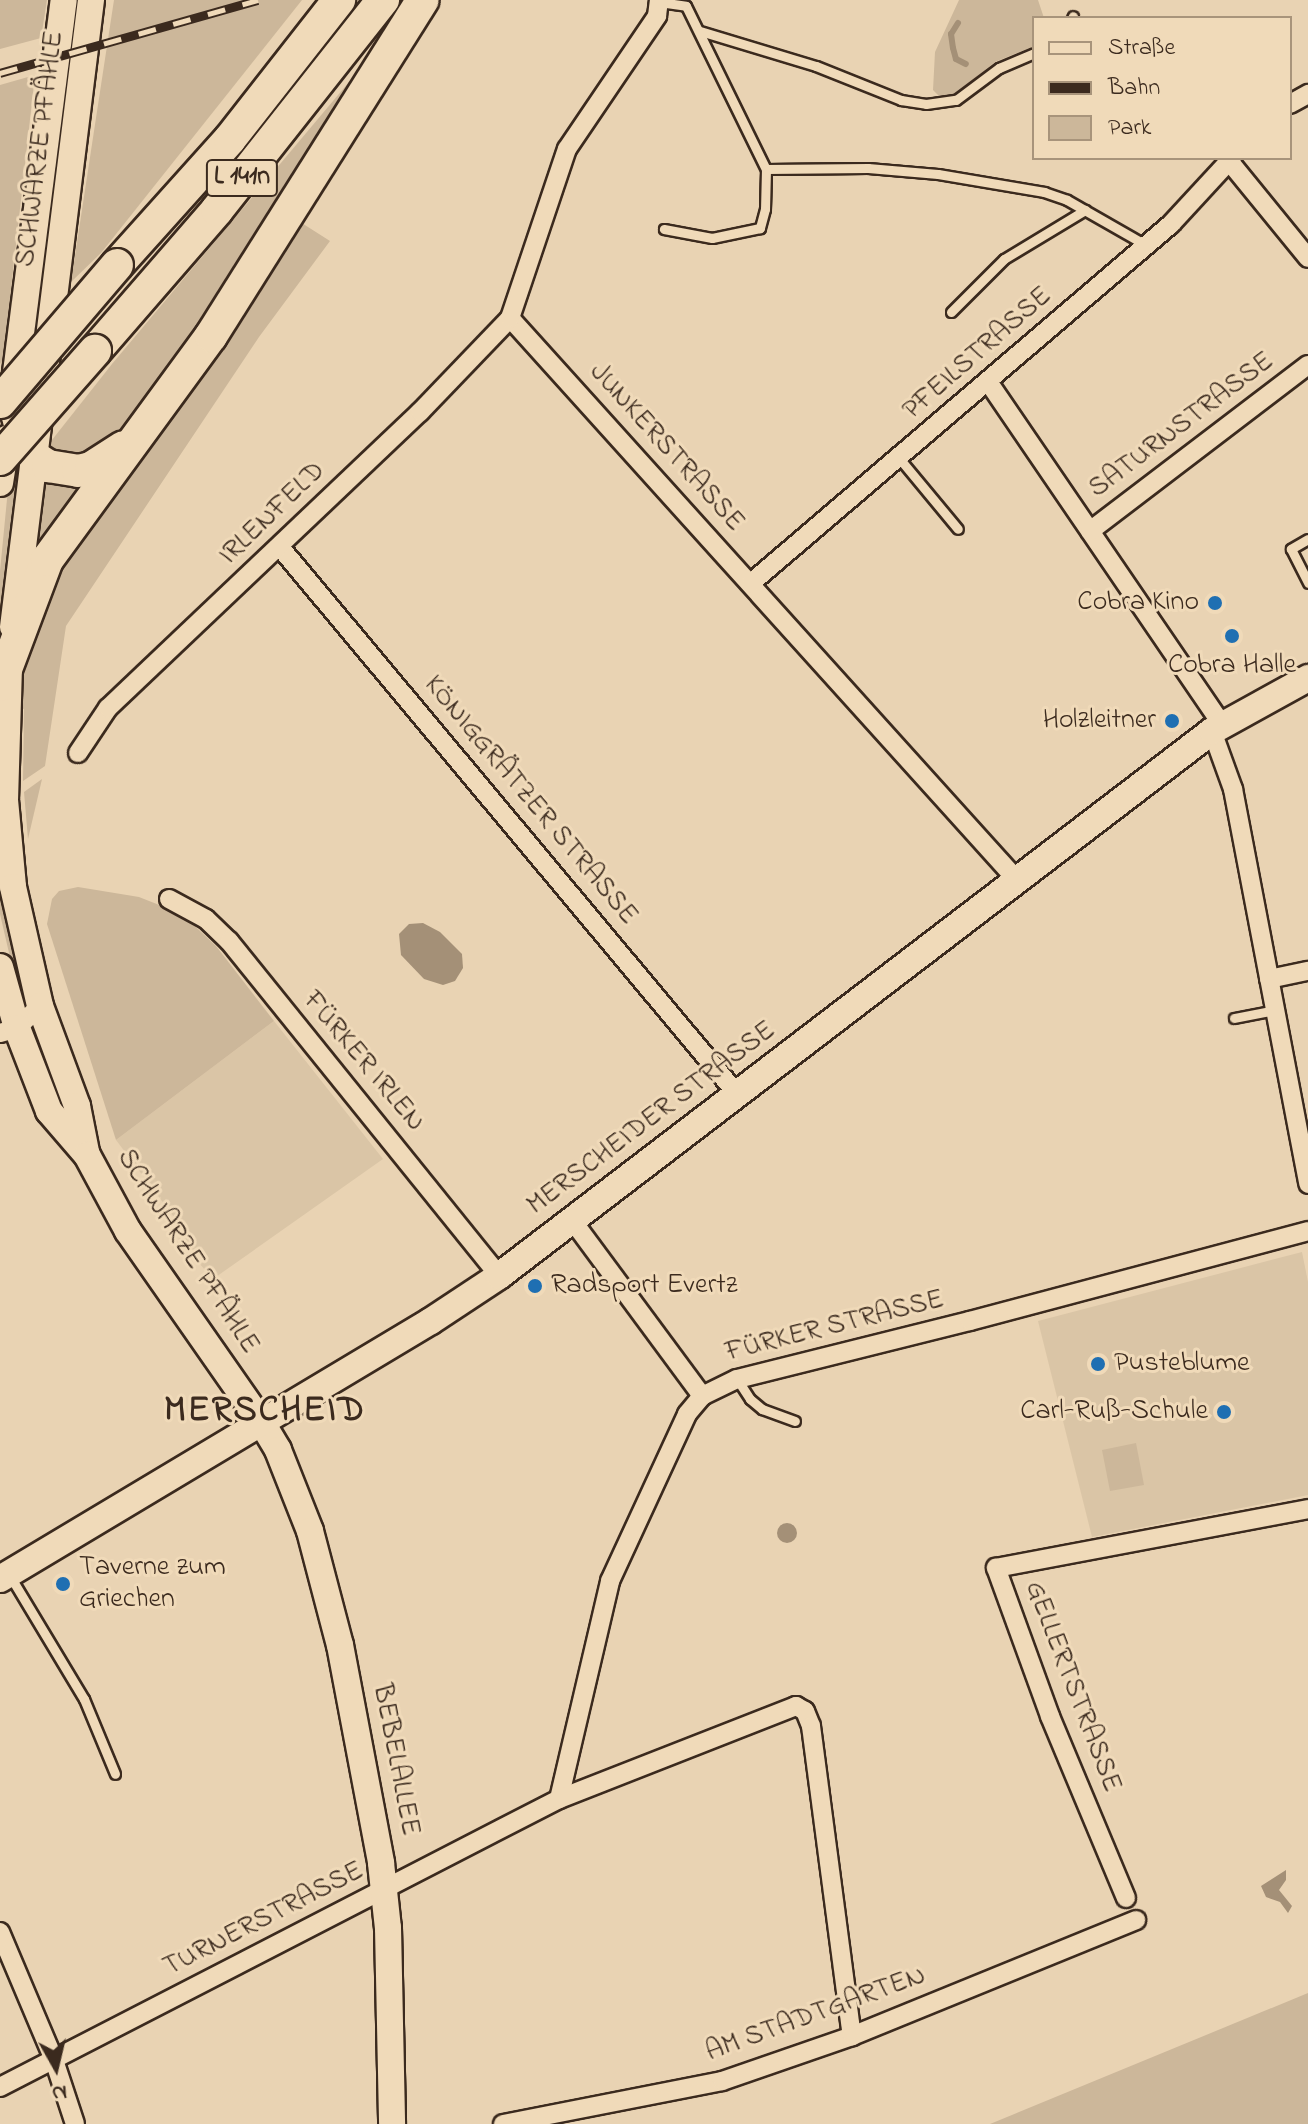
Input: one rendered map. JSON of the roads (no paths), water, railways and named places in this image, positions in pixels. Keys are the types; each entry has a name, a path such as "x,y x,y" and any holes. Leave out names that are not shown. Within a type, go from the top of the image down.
{"highway":[{"name":"L 141n","path":"6,400 117,265 230,139 339,0"},
{"name":"L 141n","path":"0,459 217,210 383,0"},
{"path":"0,685 10,651 47,560 143,434 259,263 423,0"},
{"path":"6,400 34,457 57,469 78,471 91,468 143,434"}],"main road":[{"name":"SCHWARZE PFÄHLE","path":"0,483 6,400 64,0"},
{"name":"SCHWARZE PFÄHLE","path":"87,1155 77,1106 40,1006 13,887 6,811 10,651 91,0"},
{"name":"MERSCHEIDER STRASSE","path":"4,1577 262,1423 499,1276 1217,727 1308,678"},
{"name":"SCHWARZE PFÄHLE","path":"0,967 8,1030 49,1111 87,1155 128,1231 262,1423"},
{"name":"BEBELALLEE","path":"262,1423 293,1485 327,1585 363,1757 384,1890 392,2124"}],"street":[{"path":"510,318 567,149 657,16 659,1"},
{"name":"PFEILSTRASSE","path":"751,583 989,383 1146,245 1198,198 1228,160"},
{"path":"1230,160 1308,258"},
{"name":"IRLENFELD","path":"78,753 108,708 420,412 510,318"},
{"name":"JUNKERSTRASSE","path":"510,318 1017,880"},
{"name":"SATURNSTRASSE","path":"1090,531 1308,365"},
{"path":"989,383 1090,531 1217,727 1233,789 1308,1184"},
{"name":"KÖNIGGRÄTZER STRASSE","path":"279,546 599,924 737,1094"},
{"name":"FÜRKER IRLEN","path":"169,899 206,919 229,941 499,1276"},
{"path":"1269,979 1308,971"},
{"path":"8,1030 40,1006"},
{"path":"572,1220 702,1396"},
{"name":"FÜRKER STRASSE","path":"559,1799 610,1581 680,1428 702,1396 737,1379 1308,1231"},
{"name":"GELLERTSTRASSE","path":"1126,1898 1050,1716 996,1568 1308,1509"},
{"name":"TURNERSTRASSE","path":"0,2087 559,1799 796,1706 805,1711 811,1726 852,2036"},
{"name":"AM STADTGARTEN","path":"503,2124 692,2089 852,2036 1136,1920"},
{"path":"0,1932 54,2060 75,2124"}],"lane":[{"path":"659,1 686,6 696,0"},
{"path":"664,229 712,238 760,228 765,209 766,169 686,6"},
{"path":"700,31 816,66 901,100 926,104 956,100 999,68 1032,54"},
{"path":"766,169 868,168 938,174 973,183 1044,192 1085,210 1146,245"},
{"path":"951,312 1004,259 1085,210"},
{"path":"899,458 958,529"},
{"path":"1308,539 1291,549 1308,583"},
{"path":"1234,1018 1275,1010"},
{"path":"737,1379 750,1399 762,1409 795,1421"},
{"name":"MERSCHEIDER STRASSE","path":"4,1577 84,1699 115,1774"}],"waterway":[{"path":"958,23 951,34 953,48 956,59 966,64"}],"railway":[{"path":"0,73 258,0"}],"place":[{"name":"Cobra Kino","path":"1215,603"},
{"name":"Cobra Halle","path":"1232,636"},
{"name":"Holzleitner","path":"1172,721"},
{"name":"Radsport Evertz","path":"535,1286"},
{"name":"Pusteblume","path":"1098,1364"},
{"name":"Carl-Ruß-Schule","path":"1224,1412"},
{"name":"Taverne zum Griechen","path":"63,1584"}],"district":[{"name":"MERSCHEID","path":"265,1412"}]}
